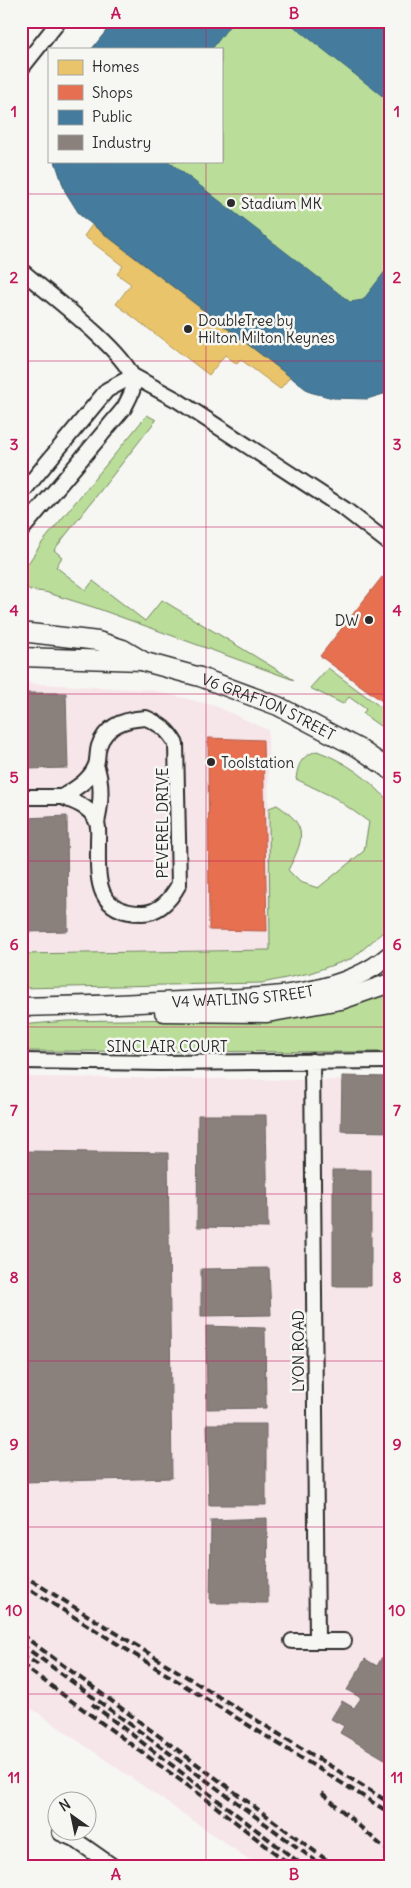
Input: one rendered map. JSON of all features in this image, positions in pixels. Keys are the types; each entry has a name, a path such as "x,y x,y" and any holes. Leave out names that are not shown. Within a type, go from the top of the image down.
{"street":[{"path":"21,70 59,21"},
{"path":"21,270 110,347 133,376 177,400 346,510 390,544"},
{"path":"21,494 107,390 133,376"},
{"path":"21,531 124,408 134,386 133,376"},
{"name":"V6 GRAFTON STREET","path":"25,629 98,641 123,650 145,662 200,677 278,706 360,748 389,770"},
{"path":"21,649 45,659"},
{"name":"V6 GRAFTON STREET","path":"21,657 145,662"},
{"name":"PEVEREL DRIVE","path":"146,718 159,723 170,733 176,744 178,758 179,884 172,897 150,913 135,913 119,909 103,894 98,883 98,823 101,805 99,774 96,765 98,746 106,732 117,724 132,719 146,718"},
{"name":"PEVEREL DRIVE","path":"62,796 82,784 96,765"},
{"path":"21,797 62,796 86,808 98,823"},
{"name":"V4 WATLING STREET","path":"21,1006 88,1006 301,992 343,981 383,961 390,954"},
{"name":"V4 WATLING STREET","path":"88,1006 171,1013 268,1014 341,1000 390,983"},
{"name":"SINCLAIR COURT","path":"21,1061 160,1063 390,1061"},
{"name":"LYON ROAD","path":"312,1062 317,1641"},
{"path":"292,1642 344,1641"},
{"path":"75,1840 114,1867"}],"shaded area":[{"path":"21,683 151,690 215,706 268,730 270,950 21,954"},
{"path":"21,1077 390,1081 390,1867 260,1867 21,1701"}],"green space":[{"name":"Stadium MK","path":"114,21 390,21 390,392 369,397 350,398 331,397 310,392 80,215 65,191 55,162 222,162 222,48 93,48"},
{"path":"147,415 156,420 54,550 62,557 56,567 86,590 93,581 145,621 162,600 294,680 96,608 45,592 30,590 25,586 22,577 25,568 41,544"},
{"path":"328,668 390,714 390,733 363,714 366,709 349,697 343,704 310,688"},
{"path":"317,751 338,760 357,772 390,803 390,921 383,932 353,958 310,973 262,983 21,988 21,954 270,950 269,808 277,805 299,827 300,842 298,850 288,870 300,882 318,888 364,851 369,822 335,798 296,779 298,769 304,758"},
{"path":"390,992 390,1052 21,1051 21,1025 66,1021 303,1017 339,1009"}],"building: Homes":[{"name":"DoubleTree by Hilton Milton Keynes","path":"92,225 290,377 280,389 240,359 237,364 225,355 209,375 116,304 131,284 117,274 123,266 84,236"}],"building: Shops":[{"name":"DW","path":"382,577 390,584 390,707 320,656"},
{"path":"208,738 263,740 267,931 209,930"},
{"path":"21,1093 23,1093 21,1157"}],"building: Public":[{"path":"114,21 233,21 213,48 93,48"},
{"path":"287,21 390,21 390,102"},
{"path":"55,162 169,162 350,302 363,300 390,265 390,392 367,399 333,398 310,392 80,215 65,191"}],"building: Industry":[{"path":"26,693 66,693 68,768 27,769"},
{"path":"67,816 68,931 26,932 27,818"},
{"path":"342,1076 390,1077 390,1132 341,1131"},
{"path":"198,1115 266,1115 268,1228 197,1227"},
{"path":"22,1151 168,1153 172,1478 25,1482"},
{"path":"333,1170 371,1170 371,1286 333,1286"},
{"path":"269,1268 271,1315 201,1316 201,1269"},
{"path":"206,1326 265,1328 266,1408 207,1409"},
{"path":"207,1424 266,1424 266,1505 209,1505"},
{"path":"267,1518 268,1603 210,1603 211,1520"},
{"path":"382,1657 390,1662 390,1762 340,1733 344,1726 331,1719 342,1701 354,1708 361,1698 347,1690 365,1659 377,1666"}],"railway":[{"path":"21,1574 390,1803"},
{"path":"21,1584 390,1813"},
{"path":"21,1634 336,1867"},
{"path":"21,1644 324,1867"},
{"path":"21,1654 40,1666"},
{"path":"21,1664 206,1799 293,1867"},
{"path":"92,1704 305,1867"},
{"path":"322,1793 390,1853"}],"place":[{"name":"Stadium MK","path":"231,203"},
{"name":"DoubleTree by Hilton Milton Keynes","path":"188,329"},
{"name":"DW","path":"369,620"},
{"name":"Toolstation","path":"211,762"}]}
